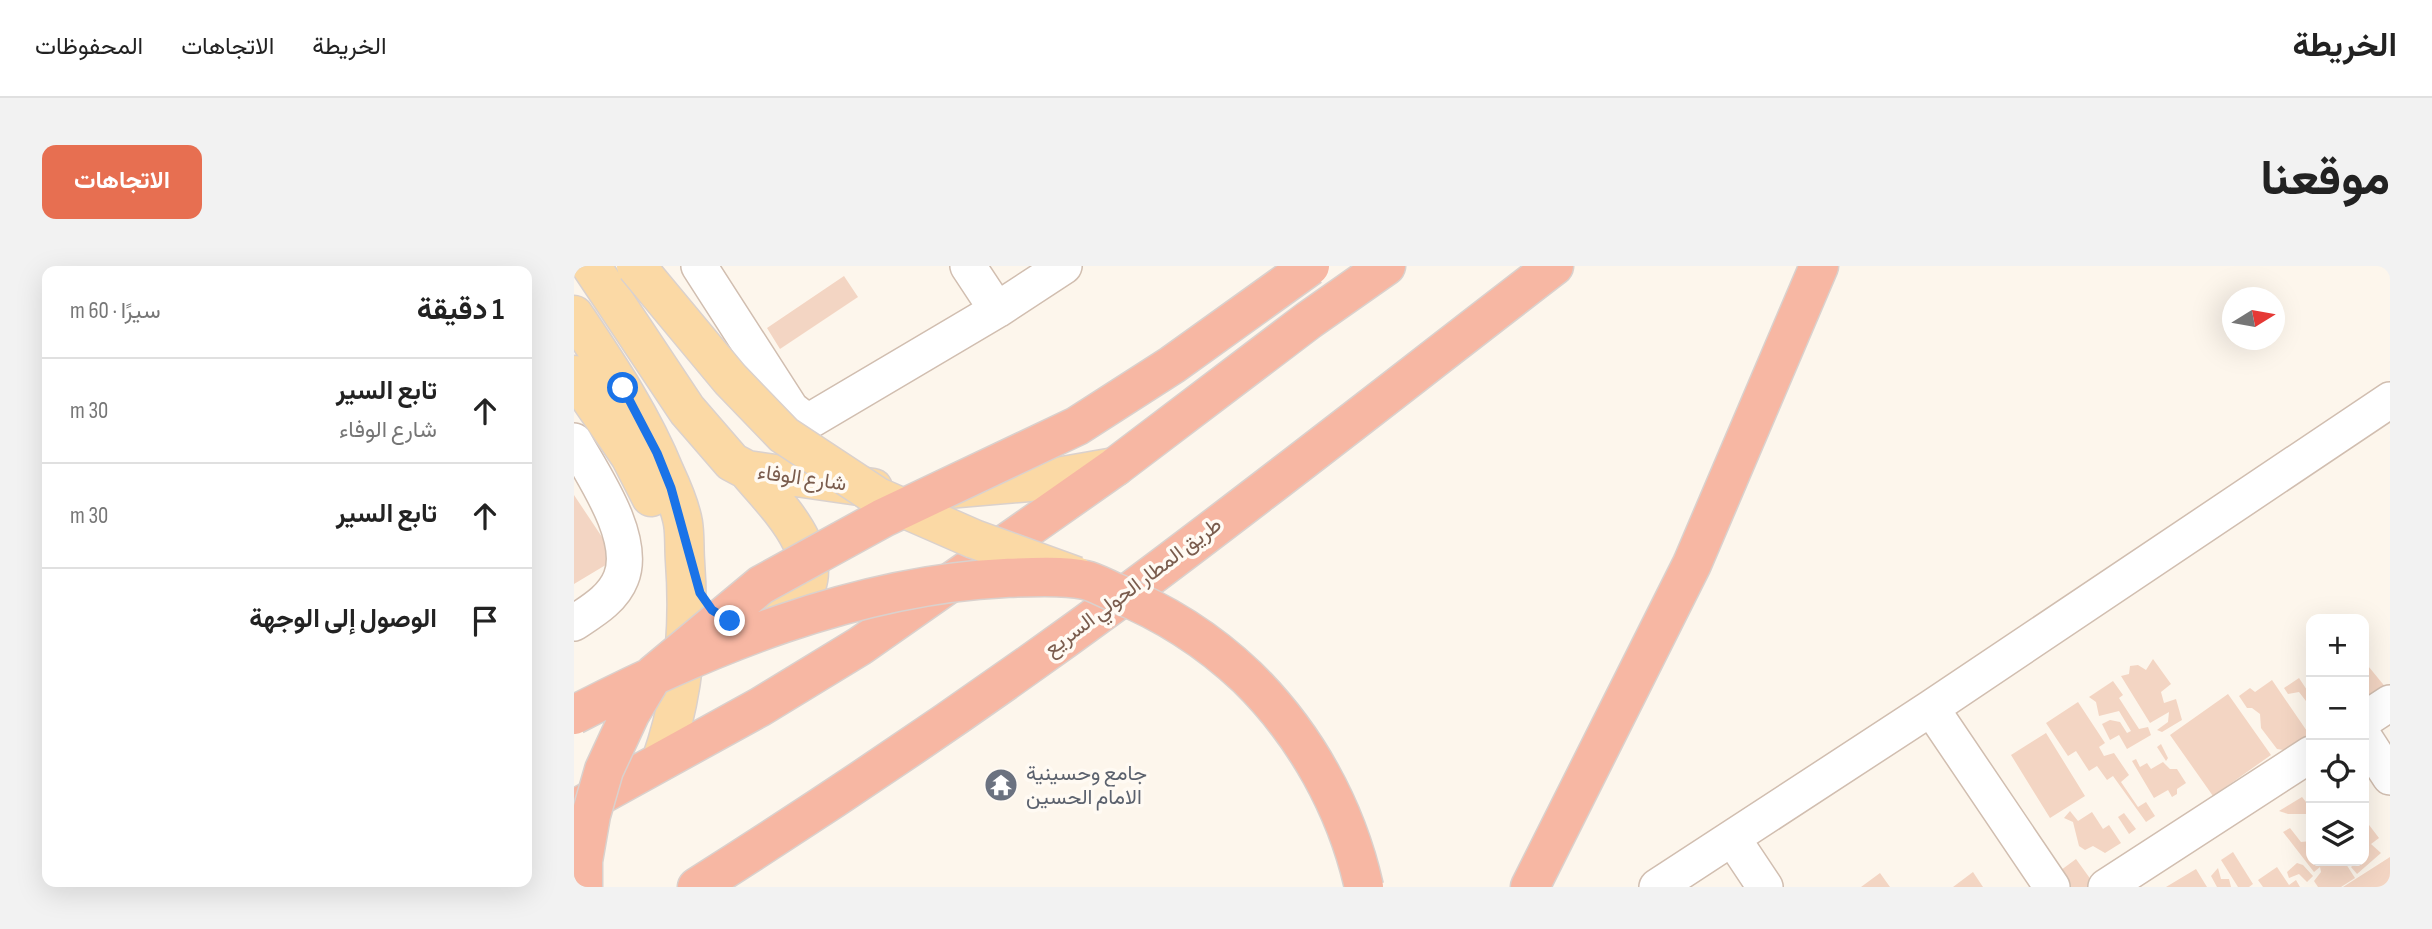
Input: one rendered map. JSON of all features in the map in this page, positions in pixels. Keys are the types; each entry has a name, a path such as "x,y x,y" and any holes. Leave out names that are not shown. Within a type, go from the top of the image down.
{"highway":[{"path":"583,887 583,861 591,815 604,771 629,714 654,674 761,585 883,518 1077,426 1172,365 1310,266"},
{"path":"574,810 760,707 860,646 1115,467 1309,320 1386,266"},
{"name":"طريق المطار الحولي السريع","path":"697,887 893,759 1054,646 1232,514 1554,266"},
{"path":"1530,887 1692,564 1819,266"},
{"path":"574,715 704,653 819,612 974,579 1026,577 1084,580 1149,606 1191,631 1229,660 1264,694 1294,731 1320,772 1341,815 1358,861 1364,887"}],"main road":[{"name":"شارع الوفاء","path":"591,266 687,410 732,462 747,470 824,482 904,490 960,489 1029,482 1115,467"},
{"path":"636,266 730,379 784,435 878,497 974,539 1084,580"},
{"path":"574,315 623,388 641,421 671,488 683,523 700,593 712,610 730,621 751,625 772,622 790,612 803,595 809,575 807,554 799,535 747,470"},
{"path":"574,375 630,456 650,493 662,534 667,576 664,618 654,674"},
{"path":"662,761 673,727 683,678 687,596 683,523"}],"street":[{"path":"699,266 791,409 811,420 997,310 1064,266"},
{"path":"968,266 997,310"},
{"path":"1657,887 1931,708 2390,400"},
{"path":"574,441 618,521 624,551 621,578 601,605 574,623"},
{"path":"2369,717 2390,703"},
{"path":"1931,708 2052,887"},
{"path":"2366,740 2390,777"},
{"path":"2106,887 2306,757"},
{"path":"1733,839 1765,887"}],"building":[{"path":"844,276 858,297 780,349 767,328"},
{"path":"574,495 612,552 614,560 574,584"},
{"path":"2153,659 2171,684 2161,692 2164,703 2176,699 2182,720 2162,732 2157,730 2168,722 2169,712 2150,723 2121,676 2129,674 2130,666 2138,665 2146,670"},
{"path":"2369,667 2387,689 2373,701 2369,696"},
{"path":"2299,678 2306,688 2306,701 2299,692 2288,694 2284,688"},
{"path":"2272,680 2306,730 2306,740 2289,751 2277,749 2261,728 2260,714 2247,708 2239,696 2250,688 2255,692"},
{"path":"2113,681 2123,695 2119,698 2139,729 2148,727 2151,735 2127,749 2119,735 2110,740 2102,724 2110,720 2120,722 2127,733 2131,731 2119,711 2099,716 2096,702 2089,697"},
{"path":"2228,694 2271,755 2213,796 2170,735"},
{"path":"2078,702 2105,743 2099,747 2104,756 2114,753 2129,775 2121,782 2138,807 2146,802 2155,816 2146,822 2113,776 2107,780 2097,766 2089,771 2076,751 2068,756 2046,723"},
{"path":"2046,733 2085,796 2050,818 2011,755"},
{"path":"2161,744 2168,758 2166,761 2157,747"},
{"path":"2136,759 2140,767 2147,763 2151,769 2163,762 2170,769 2177,769 2186,783 2177,789 2177,794 2172,797 2168,790 2154,798 2132,761"},
{"path":"2302,797 2306,802 2306,814 2279,811"},
{"path":"2070,811 2078,821 2092,812 2103,829 2109,825 2121,843 2105,853 2093,846 2085,850 2079,846 2073,822 2064,818"},
{"path":"2124,813 2136,829 2129,834 2118,817"},
{"path":"2369,825 2379,838 2371,844 2381,853 2369,864"},
{"path":"2290,828 2301,842 2306,842 2306,862 2283,832"},
{"path":"2233,852 2253,884 2249,887 2238,887 2221,860"},
{"path":"2390,857 2390,887 2343,887"},
{"path":"2076,859 2094,884 2089,887 2061,887 2053,876"},
{"path":"2297,863 2303,865 2313,876 2307,882 2299,874 2289,878 2287,872"},
{"path":"2309,866 2347,866 2355,878 2341,887 2318,887 2314,881 2321,872 2320,867 2314,872"},
{"path":"2352,866 2366,866 2357,874"},
{"path":"2277,867 2289,885 2296,880 2300,887 2263,887 2258,880"},
{"path":"2218,868 2221,879 2229,879 2231,887 2217,887 2211,876"},
{"path":"2196,869 2207,887 2166,887"},
{"path":"1973,872 1983,887 1953,887"},
{"path":"1880,873 1890,887 1861,887"}],"place":[{"name":"جامع وحسينية الامام الحسين","path":"1001,785"}],"route":[{"path":"623,388 657,453 671,488 683,523 700,593 712,610 730,621"}]}
